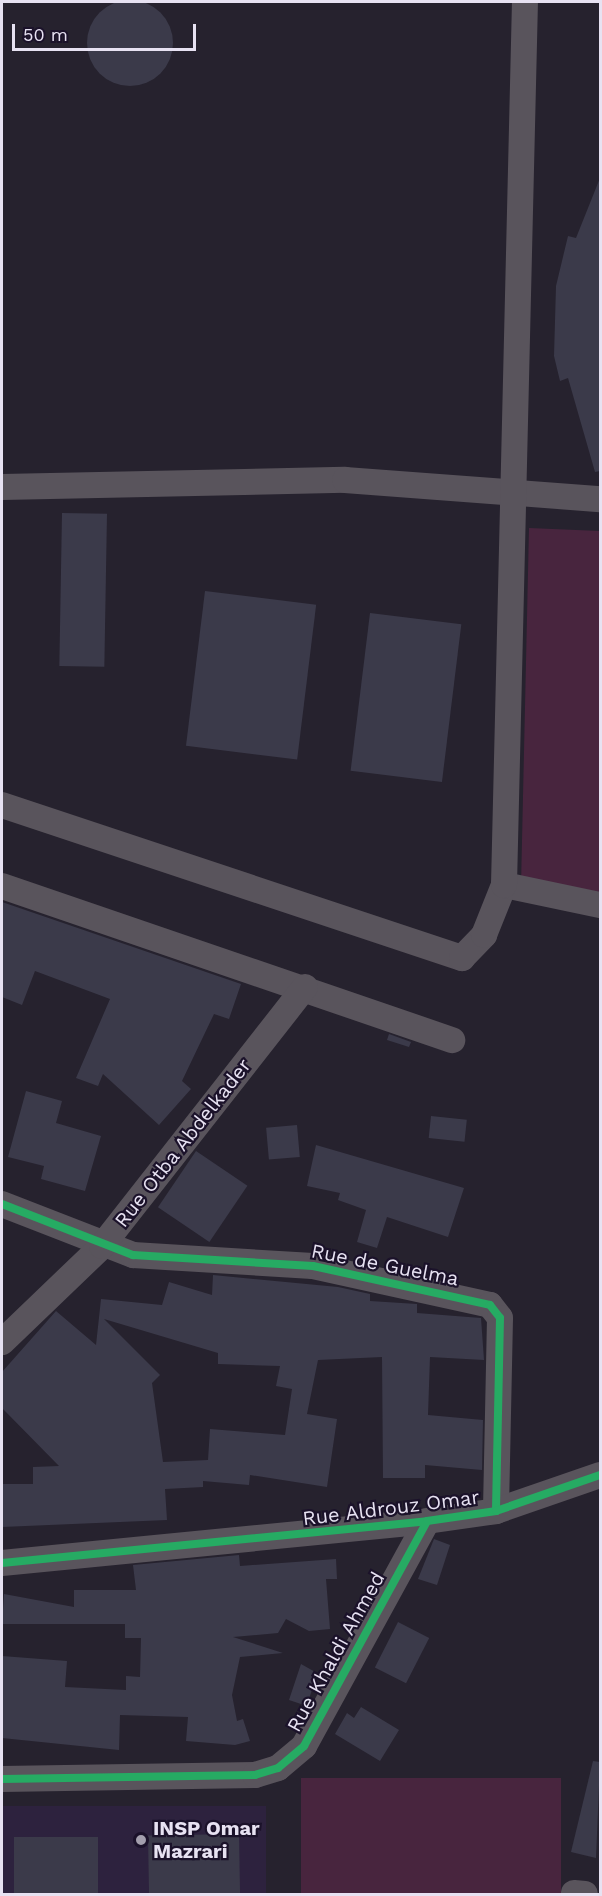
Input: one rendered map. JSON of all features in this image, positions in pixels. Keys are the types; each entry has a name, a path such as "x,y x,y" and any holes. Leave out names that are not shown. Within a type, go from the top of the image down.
{"street":[{"path":"2,805 462,958 484,934 504,885 525,2"},
{"path":"2,487 345,480 512,495 600,499"},
{"path":"504,885 600,905"},
{"path":"2,886 305,987 452,1040"},
{"name":"Rue Otba Abdelkader","path":"2,1342 102,1246 305,987"},
{"name":"Rue de Guelma","path":"2,1204 102,1246 161,1260 313,1266 490,1305 500,1318 496,1511"},
{"name":"Rue Aldrouz Omar","path":"2,1563 175,1550 496,1511 600,1474"},
{"name":"Rue Khaldi Ahmed","path":"2,1779 255,1775 278,1768 304,1746 427,1521"}],"shaded area":[{"path":"529,528 600,531 600,918 521,886"},
{"path":"301,1778 561,1778 561,1894 301,1894"},
{"name":"INSP Omar Mazrari","path":"2,1806 266,1806 266,1894 2,1894"}],"building":[{"path":"122,0 138,0 161,12 170,26 173,43 170,60 161,74 138,86 122,86 106,79 94,67 87,51 87,35 94,19 106,7"},
{"path":"600,178 600,471 595,472 568,378 560,381 554,356 556,286 568,236 576,238"},
{"path":"62,513 107,514 104,667 59,666"},
{"path":"205,591 316,605 297,759 186,746"},
{"path":"370,613 461,624 442,782 351,771"},
{"path":"2,902 241,984 229,1019 214,1014 182,1081 191,1089 159,1125 103,1074 98,1086 76,1078 110,999 35,971 22,1005 2,997"},
{"path":"389,1034 411,1042 409,1047 387,1040"},
{"path":"26,1091 62,1101 56,1123 101,1136 85,1191 41,1179 44,1166 8,1157"},
{"path":"431,1116 467,1120 465,1142 429,1138"},
{"path":"297,1125 300,1157 269,1160 266,1128"},
{"path":"316,1145 464,1188 448,1237 387,1217 377,1248 357,1242 366,1210 338,1200 340,1193 307,1186"},
{"path":"196,1151 247,1186 209,1242 158,1207"},
{"path":"213,1275 338,1287 370,1294 370,1301 417,1304 417,1313 481,1318 484,1360 430,1357 428,1415 483,1420 482,1470 425,1465 425,1478 383,1478 382,1357 318,1360 307,1414 337,1419 327,1487 250,1475 249,1485 203,1481 203,1487 165,1489 167,1520 2,1527 2,1484 33,1484 33,1467 59,1466 2,1408 2,1372 56,1311 96,1345 101,1299 162,1305 169,1282 212,1295","holes":["104,1319 218,1353 218,1364 280,1366 276,1386 292,1389 285,1435 210,1429 208,1460 163,1462 152,1383 160,1375"]},
{"path":"434,1539 450,1545 437,1585 418,1579"},
{"path":"239,1555 240,1566 336,1559 337,1579 326,1579 330,1629 309,1631 286,1619 278,1633 233,1637 283,1653 240,1657 232,1695 237,1721 243,1719 250,1741 235,1745 186,1741 188,1717 120,1715 119,1750 2,1738 2,1656 67,1661 65,1687 126,1690 126,1676 140,1677 141,1638 125,1638 125,1624 2,1624 4,1594 74,1607 74,1590 136,1590 133,1565"},
{"path":"398,1622 429,1638 406,1683 375,1667"},
{"path":"301,1664 317,1673 307,1706 289,1700"},
{"path":"361,1707 399,1730 380,1761 335,1734 347,1713 354,1718"},
{"path":"593,1761 600,1762 596,1858 571,1852"},
{"path":"239,1834 240,1894 149,1894 148,1836"},
{"path":"14,1837 98,1837 98,1894 14,1894"}],"cycle path":[{"path":"2,1204 133,1255 313,1266 490,1305 500,1318 496,1511"},
{"path":"2,1563 427,1521 496,1511 600,1475"},
{"path":"2,1779 255,1775 278,1768 304,1746 427,1521"}],"place":[{"name":"INSP Omar Mazrari","path":"141,1840"}]}
